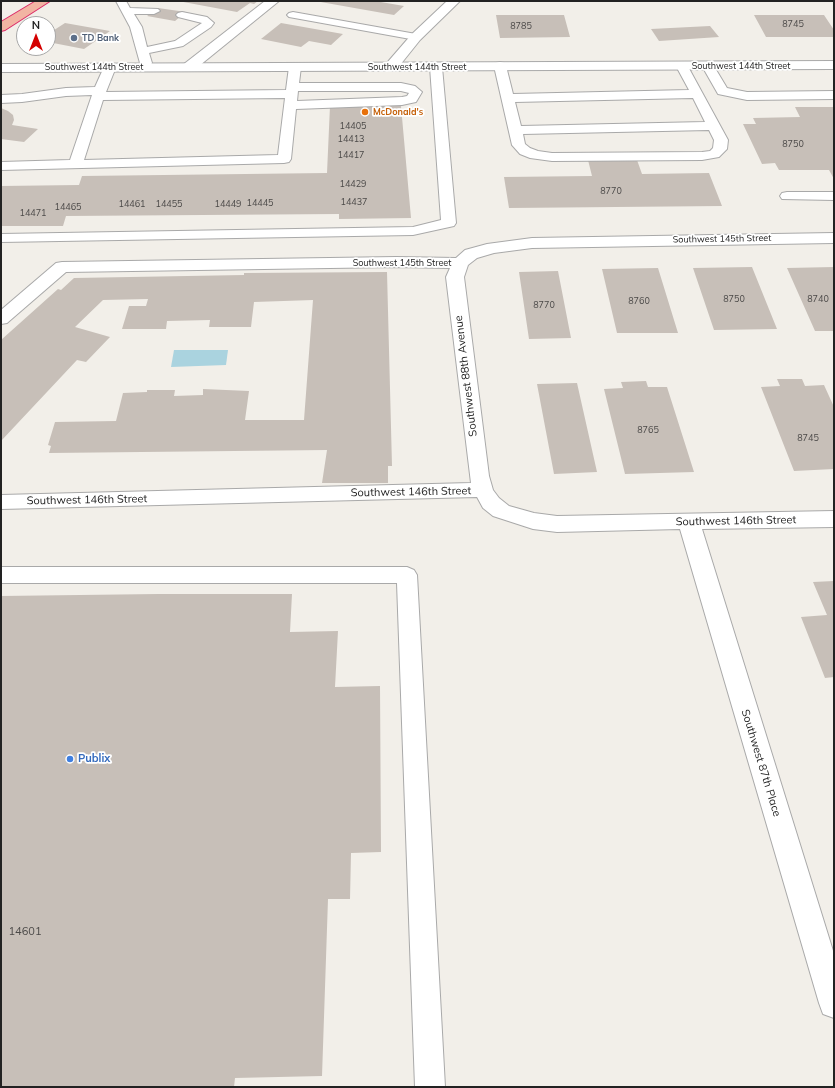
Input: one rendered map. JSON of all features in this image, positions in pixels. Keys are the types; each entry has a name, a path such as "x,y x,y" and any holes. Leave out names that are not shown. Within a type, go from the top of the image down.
{"highway":[{"path":"1,27 44,1"}],"street":[{"path":"189,67 273,1"},
{"path":"391,67 416,37 454,1"},
{"name":"Southwest 144th Street","path":"1,68 834,65"},
{"name":"Southwest 145th Street","path":"1,319 62,267 380,262 460,263 466,257 478,252 532,243 834,238"},
{"name":"Southwest 88th Avenue","path":"460,263 455,276 455,284 477,463 483,490"},
{"name":"Southwest 146th Street","path":"1,502 483,490 491,502 501,510 533,521 557,524 834,519"},
{"name":"Southwest 87th Place","path":"689,522 834,1003"}],"lane":[{"path":"121,1 136,27 147,67"},
{"path":"127,11 154,11"},
{"path":"143,51 179,44 208,25 204,19 182,15"},
{"path":"293,15 416,37"},
{"path":"500,66 519,145 525,151 535,155 552,157 702,156 714,154 720,149 721,140 682,66"},
{"path":"708,66 722,91 747,96 834,95"},
{"path":"76,164 99,93 110,67"},
{"path":"1,166 284,159 295,67"},
{"path":"1,238 413,231 450,224 436,67"},
{"path":"1,99 66,92 291,95 376,104 412,99 416,92 411,89 401,87 327,88 291,95"},
{"path":"508,98 697,94"},
{"path":"516,130 713,126"},
{"path":"788,196 834,196"},
{"path":"1,575 407,575 430,1087"}],"water":[{"path":"174,350 228,350 226,365 171,367"}],"building":[{"path":"178,1 258,1 254,4 250,3 237,12"},
{"path":"315,1 375,1 404,6 394,15"},
{"path":"158,8 186,12 175,21 147,16"},
{"path":"496,15 564,15 570,37 500,38"},
{"path":"754,15 824,15 834,30 834,37 766,37"},
{"name":"TD Bank","path":"65,23 110,31 84,49 56,44 56,29"},
{"path":"281,23 343,34 331,45 309,41 301,47 261,39"},
{"path":"710,26 719,37 659,41 651,29"},
{"path":"330,106 401,106 411,218 339,219 339,214 66,216 63,226 1,226 1,186 79,185 82,176 327,173"},
{"path":"795,107 834,107 834,179 829,170 779,170 775,163 762,164 743,124 756,124 753,118 800,117"},
{"path":"1,108 13,115 14,120 12,125 38,129 24,142 1,139"},
{"path":"588,160 637,160 642,174 709,173 722,206 509,208 504,177 592,176"},
{"path":"752,267 777,329 714,330 693,268"},
{"path":"834,267 834,331 815,331 787,268"},
{"path":"658,268 678,333 617,333 602,269"},
{"path":"558,271 571,338 529,339 519,272"},
{"path":"387,272 392,466 388,466 388,483 322,483 327,450 49,453 51,446 48,445 55,422 116,421 123,393 147,392 147,390 175,390 174,396 203,395 203,389 249,391 245,420 304,420 313,300 254,302 251,327 209,327 210,320 167,321 166,329 122,329 129,306 146,306 148,299 103,300 75,327 110,337 86,362 77,360 1,441 1,340 58,289 61,290 74,278 244,275 244,273"},
{"path":"777,379 802,379 805,386 824,385 834,407 834,469 794,471 761,387 780,386"},
{"path":"646,381 648,387 667,387 694,472 625,474 604,389 623,388 621,382"},
{"path":"577,383 597,472 554,474 537,384"},
{"path":"834,581 834,677 825,678 801,617 827,615 813,582"},
{"path":"292,594 290,632 338,631 335,687 380,686 381,852 351,853 350,899 328,899 322,1076 235,1078 234,1087 1,1087 1,596"}],"place":[{"name":"TD Bank","path":"74,38"},
{"name":"McDonald's","path":"365,112"},
{"name":"Publix","path":"70,759"}]}
